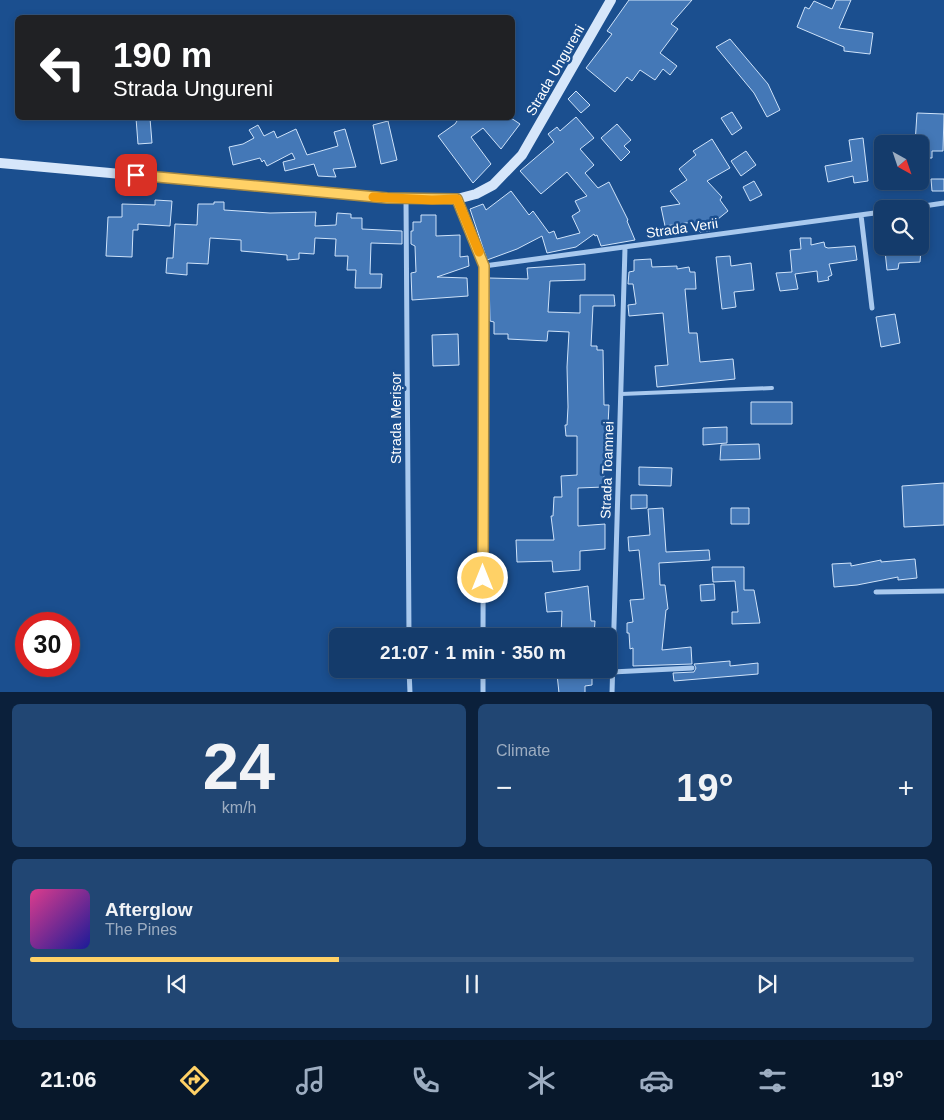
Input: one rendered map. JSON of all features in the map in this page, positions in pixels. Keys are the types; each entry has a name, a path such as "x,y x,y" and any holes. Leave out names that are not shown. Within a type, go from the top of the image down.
{"main road":[{"name":"Strada Ungureni","path":"0,163 406,199 457,199 476,194 493,185 522,155 611,0"}],"street":[{"name":"Strada Merișor","path":"406,199 409,628"},
{"path":"457,199 484,266 483,628"},
{"path":"929,205 944,203"},
{"name":"Strada Verii","path":"484,266 874,213"},
{"path":"860,215 872,308"},
{"name":"Strada Toamnei","path":"613,628 624,248"},
{"path":"876,592 944,591"},
{"path":"617,672 692,668"},
{"path":"410,678 410,692"},
{"path":"483,678 483,692"},
{"name":"Strada Toamnei","path":"612,678 612,692"}],"lane":[{"path":"621,394 772,388"}],"building":[{"path":"629,0 692,0 671,24 678,29 660,53 677,66 670,75 663,69 655,80 640,70 632,81 627,77 615,92 586,68 612,34 607,31"},
{"path":"836,0 851,0 839,28 873,33 870,54 844,51 844,47 797,27 805,7 809,9 814,1 832,9"},
{"path":"730,39 768,84 780,110 767,117 754,93 716,47"},
{"path":"576,91 590,105 581,113 568,99"},
{"path":"732,112 742,128 732,135 721,118"},
{"path":"917,113 944,114 943,151 932,151 932,158 929,158 929,135 916,135"},
{"path":"576,117 594,138 580,149 594,165 585,173 598,188 609,182 628,220 635,240 601,246 597,235 595,236 594,234 576,247 547,253 542,236 517,249 487,260 470,209 483,204 486,210 511,191 529,215 533,211 549,233 554,231 557,239 580,233 572,216 580,211 575,201 587,196 567,172 541,194 520,171 554,142 548,134 557,127 560,131"},
{"path":"136,120 150,120 152,143 138,144"},
{"path":"458,120 514,120 520,124 501,149 483,128 471,137 491,164 473,183 438,136"},
{"path":"388,121 397,160 381,164 373,125"},
{"path":"617,124 631,140 624,146 630,152 621,161 601,138"},
{"path":"258,125 264,136 274,131 277,138 296,129 307,155 338,146 334,132 345,129 356,167 333,169 336,177 318,176 314,164 285,171 283,162 295,159 292,153 267,166 264,160 262,162 260,158 233,165 229,147 243,144 254,138 249,130"},
{"path":"863,138 868,181 854,183 853,176 828,182 825,166 852,161 849,140"},
{"path":"712,139 730,168 707,181 722,197 720,200 728,211 708,227 710,231 700,232 693,222 665,226 661,207 680,204 670,191 687,180 679,169 696,155 693,151"},
{"path":"746,151 756,165 741,176 731,161"},
{"path":"931,179 944,179 944,191 932,191"},
{"path":"754,181 762,195 750,201 743,187"},
{"path":"155,200 172,201 170,226 138,224 138,230 133,230 132,257 106,256 108,217 122,217 122,204 155,205"},
{"path":"214,202 224,202 224,210 270,213 316,212 315,226 336,225 337,213 351,214 351,218 362,218 362,229 402,231 402,244 371,243 370,274 382,274 381,288 355,288 356,270 347,270 348,256 335,256 336,239 315,238 314,254 299,253 299,259 287,260 287,255 241,251 241,240 210,238 208,264 187,263 187,275 166,273 167,258 173,258 175,224 197,225 198,204 214,204"},
{"path":"421,215 436,215 436,236 460,235 460,257 468,256 469,266 437,277 467,278 468,296 412,300 411,273 416,272 415,246 411,244 411,231 413,231 413,222 421,222"},
{"path":"800,238 811,238 811,245 824,242 825,247 828,248 855,246 857,260 829,264 832,275 828,277 829,280 818,282 817,271 795,274 798,289 780,291 776,273 792,272 790,250 801,249"},
{"path":"885,255 921,255 920,262 899,263 898,269 887,270"},
{"path":"730,256 731,266 751,263 754,290 734,292 736,307 722,309 716,257"},
{"path":"651,259 652,267 677,266 677,269 689,267 690,272 695,272 696,289 685,289 689,333 697,333 700,362 733,359 735,379 657,387 655,366 668,365 663,313 629,316 628,305 636,304 633,284 628,284 629,272 634,271 634,260"},
{"path":"585,264 585,280 550,281 548,312 580,313 580,295 614,295 615,306 593,306 591,346 597,346 597,350 603,350 604,405 609,405 607,445 604,445 604,487 578,488 578,526 605,524 605,549 580,551 580,570 553,572 552,561 517,562 516,540 554,540 551,516 553,516 554,497 562,497 561,476 577,475 577,436 566,436 565,425 567,425 568,407 567,367 569,332 548,331 547,341 508,339 508,334 494,334 494,322 490,321 489,278 528,279 527,268"},
{"path":"895,314 900,343 881,347 876,317"},
{"path":"458,334 459,365 433,366 432,335"},
{"path":"751,402 792,402 792,424 751,424"},
{"path":"727,427 727,443 703,445 703,428"},
{"path":"759,444 760,459 720,460 721,445"},
{"path":"639,467 672,468 671,486 639,485"},
{"path":"944,483 944,525 904,527 902,486"},
{"path":"631,495 647,495 647,508 631,509"},
{"path":"663,508 666,552 709,550 710,560 659,563 660,585 665,585 668,609 666,610 662,650 691,647 692,664 633,666 633,648 630,649 629,633 627,633 627,623 633,622 630,600 644,599 639,550 629,551 628,537 650,535 648,509"},
{"path":"731,508 749,508 749,524 731,524"},
{"path":"915,559 917,578 898,580 898,577 857,585 834,587 832,564 851,563 851,566 881,560 881,562"},
{"path":"712,567 744,567 744,590 754,590 760,623 732,624 732,612 738,612 735,581 713,582"},
{"path":"714,584 715,600 701,601 700,585"},
{"path":"588,586 591,621 595,621 595,628 561,628 562,611 547,612 545,593"},
{"path":"730,661 730,666 758,663 758,674 674,681 673,673 694,672 696,668 694,664"},
{"path":"557,678 592,678 592,685 585,686 585,692 559,692"}],"slow traffic":[{"path":"373,197 432,200 457,199 479,252"}],"route":[{"path":"136,175 387,198 457,199 484,266 483,578"}]}
